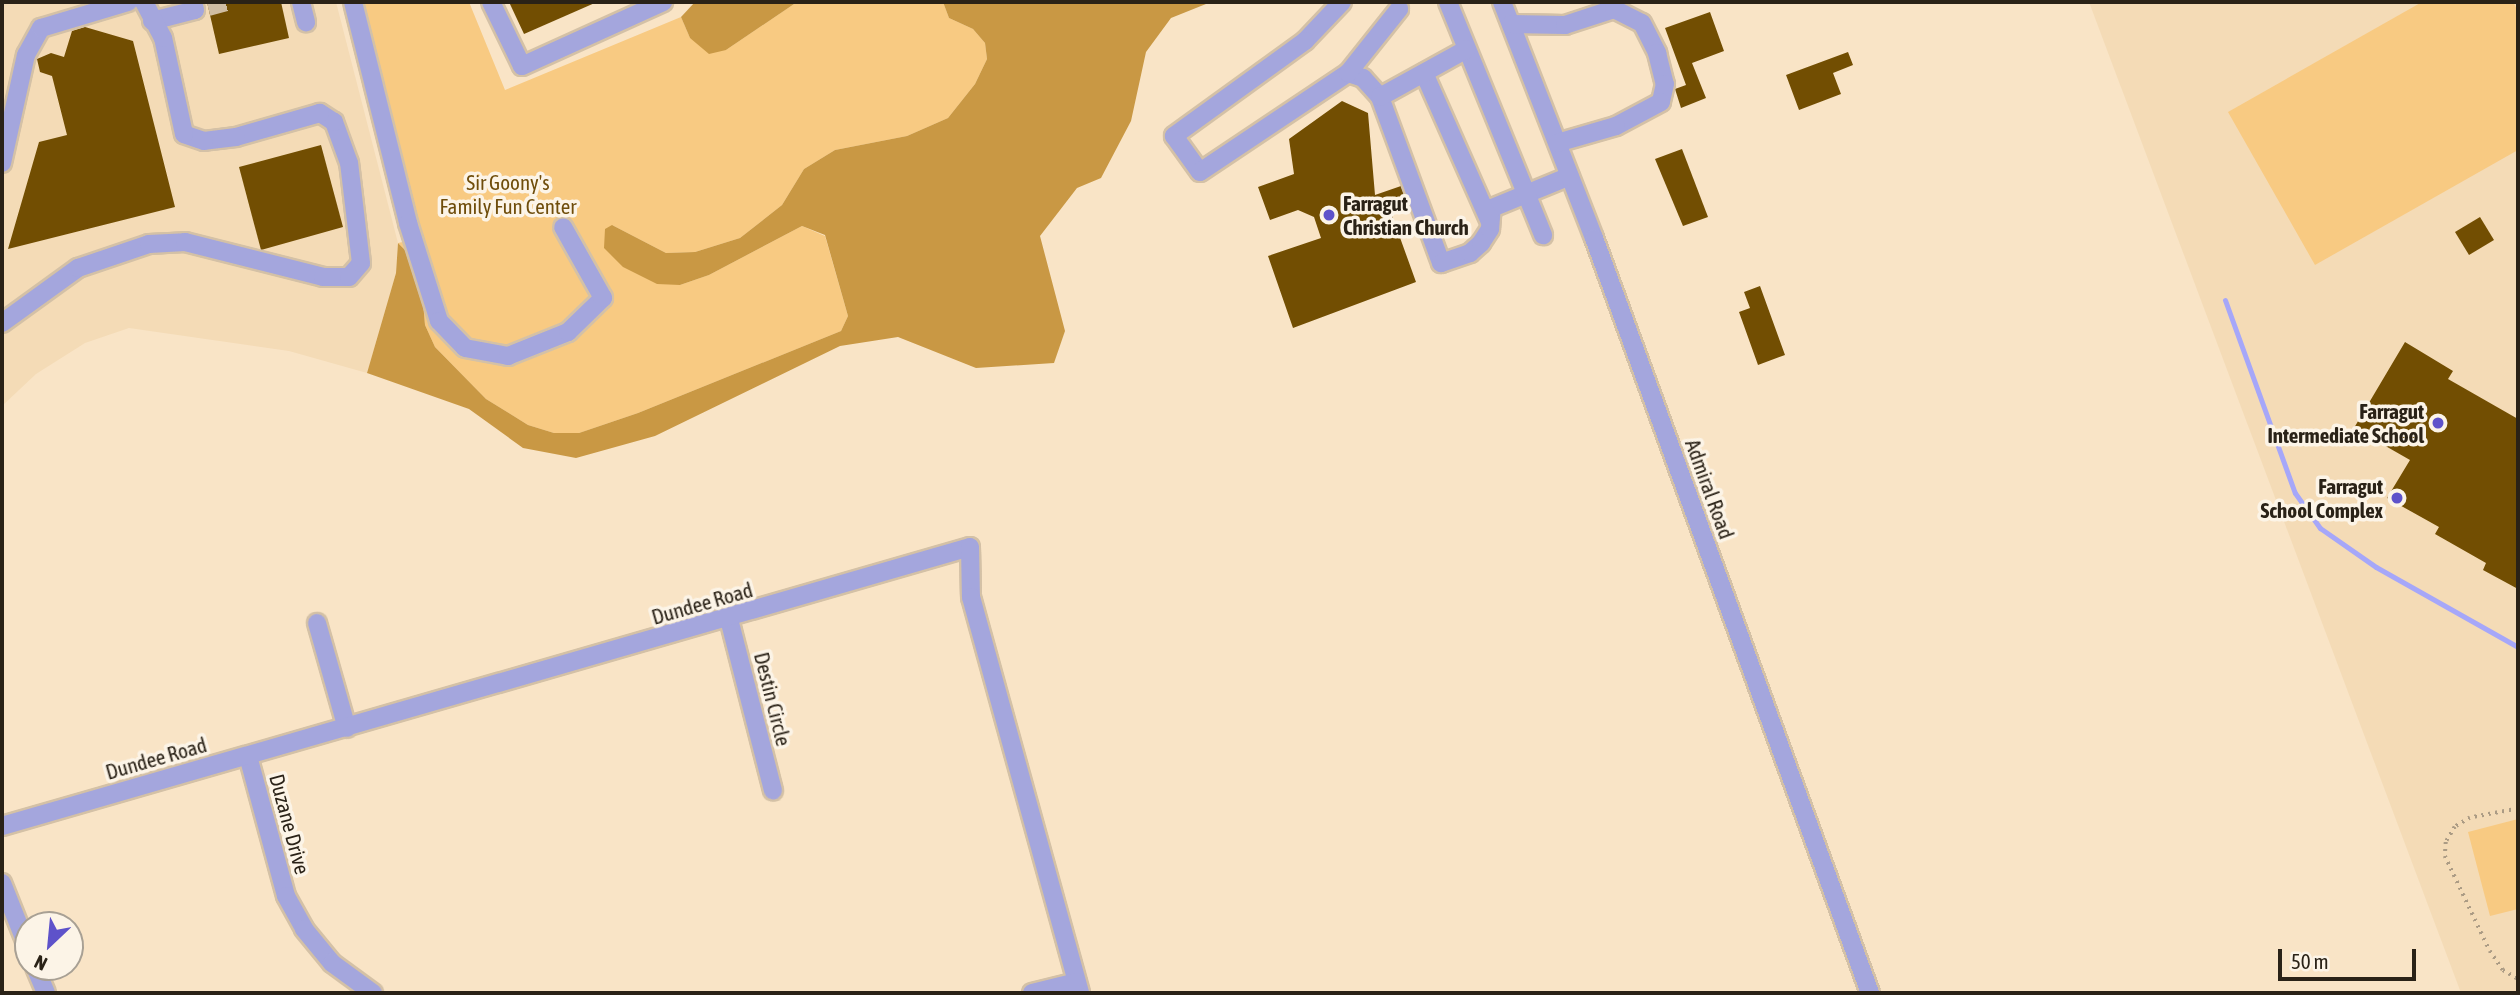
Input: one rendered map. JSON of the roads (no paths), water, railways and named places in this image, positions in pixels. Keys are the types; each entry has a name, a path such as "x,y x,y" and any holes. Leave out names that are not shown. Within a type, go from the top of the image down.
{"street":[{"path":"2,163 26,55 41,28 128,2"},
{"path":"2,323 78,268 149,244 186,242 323,277 349,277 361,263 349,163 334,122 320,113 236,137 204,141 184,134 163,38 144,2"},
{"path":"301,2 306,22"},
{"path":"353,2 408,223 439,321 465,348 508,356 568,332 603,298 563,227"},
{"path":"491,2 522,66 663,2"},
{"path":"1342,2 1305,41 1174,136 1200,172 1349,74 1402,4"},
{"path":"1448,2 1543,235"},
{"name":"Admiral Road","path":"1502,2 1570,176 1870,993"},
{"path":"152,21 198,6"},
{"path":"1511,24 1564,24 1614,9 1642,23 1657,53 1665,84 1661,102 1616,126 1557,143"},
{"path":"1380,97 1467,49"},
{"path":"1424,73 1490,222"},
{"path":"1349,74 1363,78 1380,97 1441,263 1470,253 1481,243 1490,222 1492,208 1570,176"},
{"name":"Dundee Road","path":"2,826 729,619 970,547 971,597 1079,988"},
{"name":"Destin Circle","path":"729,619 773,790"},
{"path":"317,623 346,728"},
{"name":"Duzane Drive","path":"248,756 286,896 304,929 332,963 373,993"},
{"path":"2,883 14,913"},
{"path":"1032,993 1079,988"}],"waterway":[{"path":"2225,300 2295,493 2320,528 2376,567 2518,647"}],"tunnel":[{"path":"208,7 227,2"}],"place":[{"name":"Farragut Christian Church","path":"1329,215"},
{"name":"Farragut Intermediate School","path":"2438,423"},
{"name":"Farragut School Complex","path":"2397,498"}],"park label":[{"name":"Sir Goony's Family Fun Center","path":"508,194"}]}
